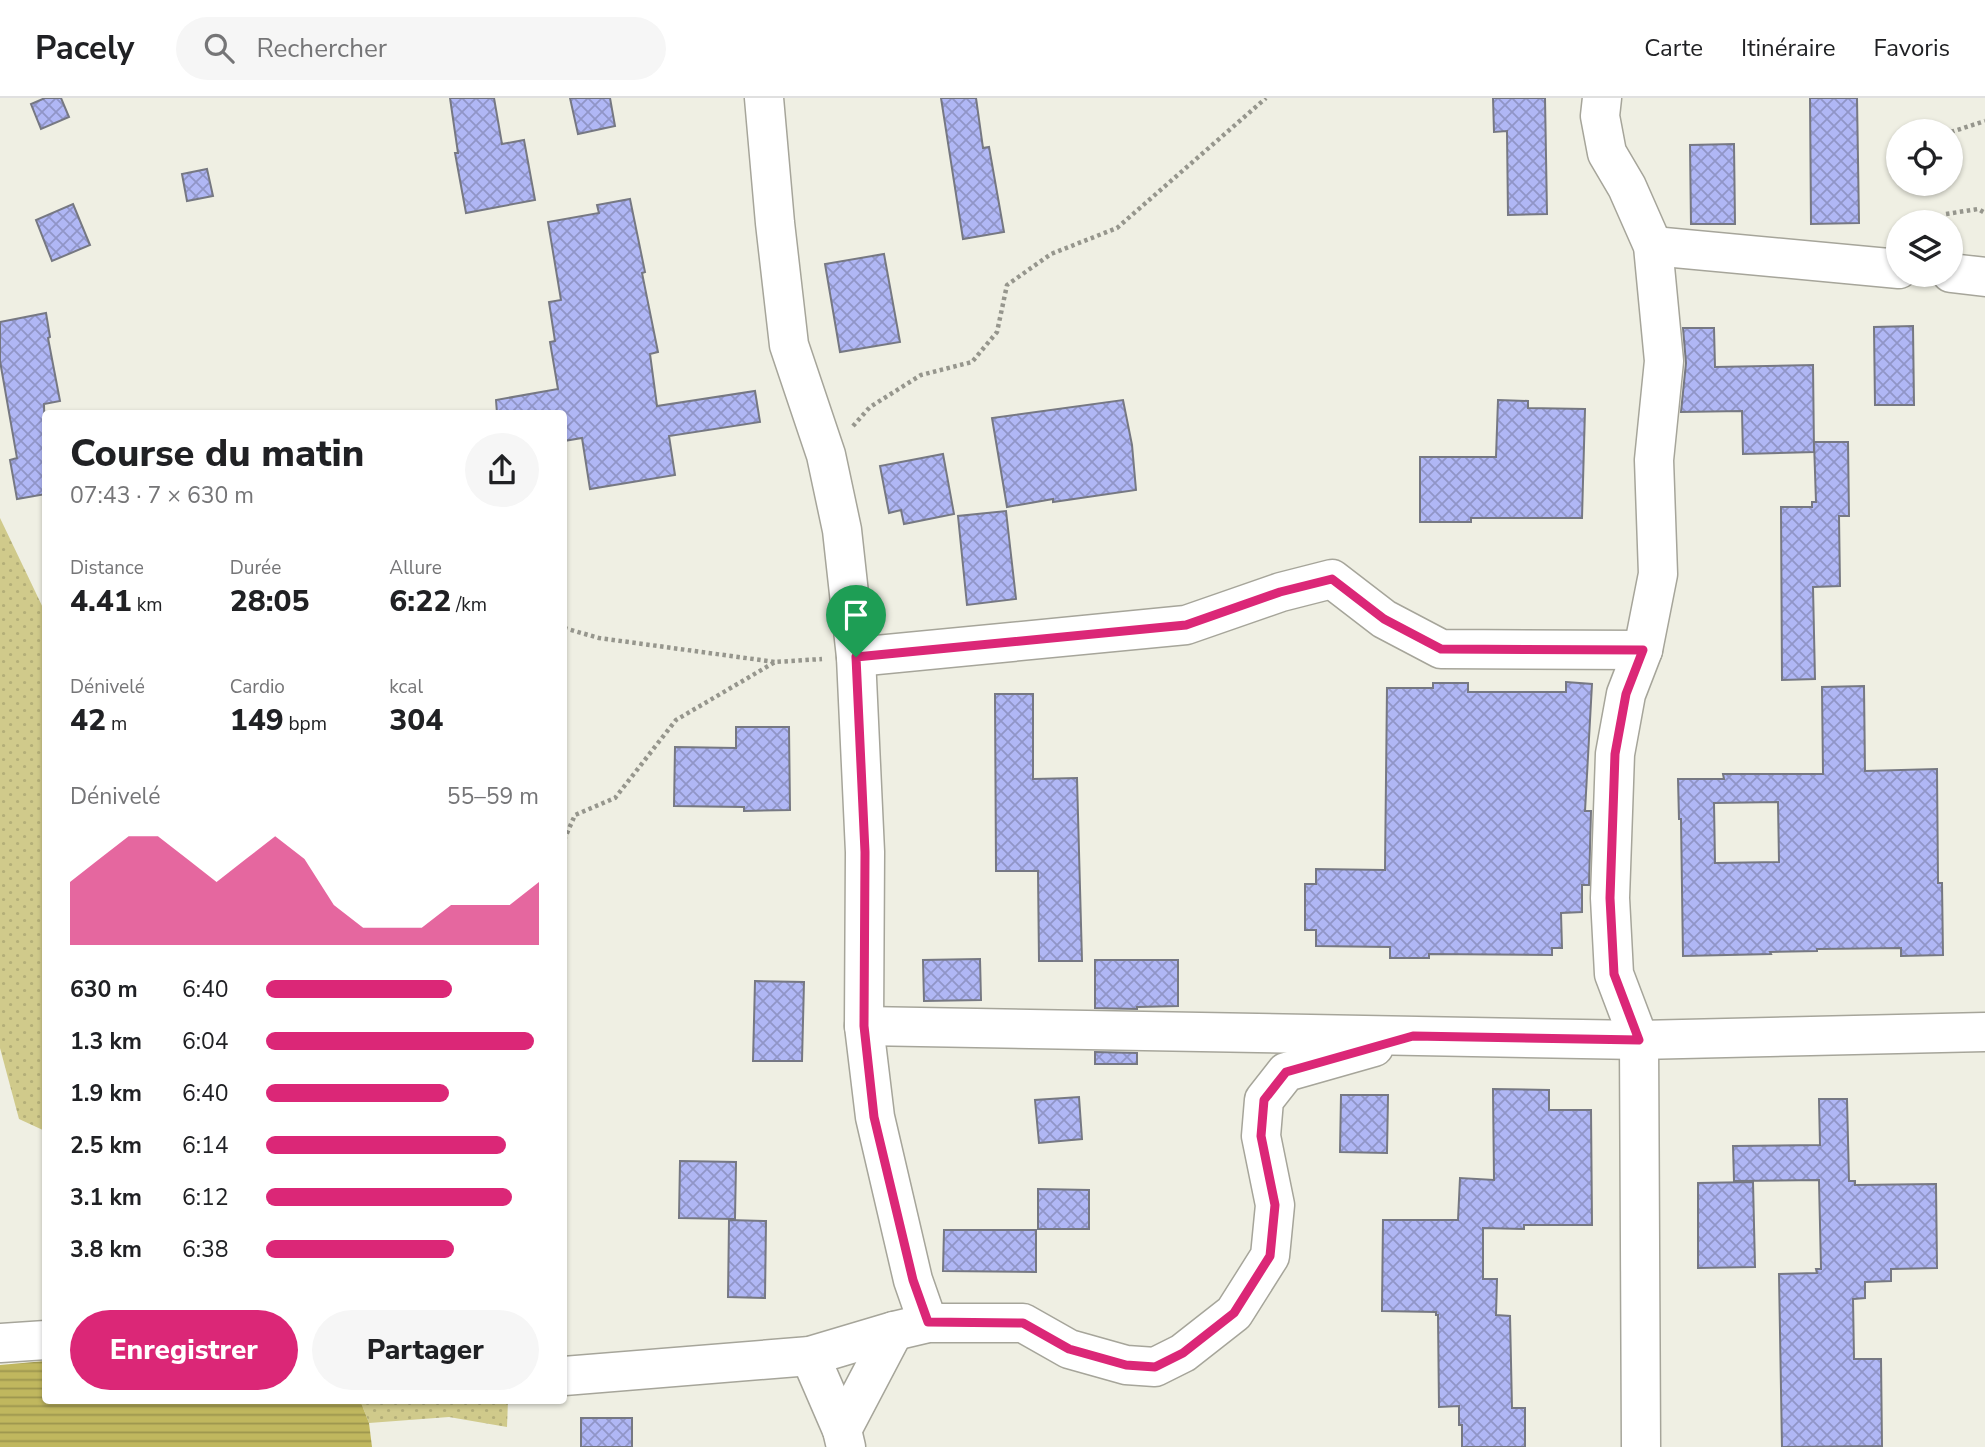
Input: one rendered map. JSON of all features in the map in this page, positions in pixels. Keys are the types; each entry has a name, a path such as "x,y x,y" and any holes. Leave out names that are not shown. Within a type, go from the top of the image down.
{"street":[{"path":"764,98 789,345 826,455 842,530 856,657 865,852 864,1026 874,1117 913,1280 911,1327 844,1439"},
{"path":"1602,98 1600,116 1606,153 1627,187 1653,246 1664,361 1654,460 1658,574 1643,650 1626,694 1615,754 1610,898 1614,974 1639,1040 1642,1447"},
{"path":"1653,246 1886,268"},
{"path":"1963,274 1985,276"},
{"path":"856,657 1186,625 1280,592 1332,579 1384,619 1441,649 1643,650"},
{"path":"864,1026 1639,1040 1985,1032"},
{"path":"567,1376 810,1356 911,1327 1023,1323 1069,1349 1126,1365 1155,1367 1183,1353 1234,1313 1270,1256 1275,1205 1261,1136 1264,1100 1286,1072 1413,1036"},
{"path":"0,1343 42,1340"},
{"path":"810,1356 844,1439"}],"path":[{"path":"826,455 870,407 921,375 972,362 997,332 1007,285 1051,254 1117,228 1266,98"},
{"path":"1963,128 1985,121"},
{"path":"1963,211 1978,209 1985,212"},
{"path":"567,629 599,638 775,662 856,657"},
{"path":"567,833 575,815 615,799 676,720 775,662"}],"shaded area":[{"path":"0,518 42,606 42,1130 19,1119 0,1048"},
{"path":"42,1361 42,1404 362,1404 369,1423 372,1447 0,1447 0,1365"},
{"path":"362,1404 508,1404 507,1427 449,1417 369,1423"}],"building":[{"path":"45,98 61,98 69,117 41,129 31,104"},
{"path":"450,98 494,98 502,144 524,140 535,200 466,213 455,153 458,153"},
{"path":"570,98 610,98 615,126 578,134"},
{"path":"941,98 976,98 983,148 989,147 1004,232 963,239"},
{"path":"1493,98 1545,98 1547,214 1508,215 1507,131 1494,132"},
{"path":"1810,98 1857,98 1859,223 1811,224"},
{"path":"1734,144 1735,224 1691,224 1690,145"},
{"path":"207,169 213,196 187,201 182,174"},
{"path":"630,199 658,352 650,354 657,406 755,391 760,422 669,436 675,475 590,489 582,438 567,440 567,410 497,410 496,400 558,389 550,342 555,341 549,302 561,300 548,222 599,213 597,205"},
{"path":"73,204 90,245 52,261 36,220"},
{"path":"884,254 900,342 840,352 825,264"},
{"path":"46,313 60,401 44,404 42,410 42,495 17,499 10,460 17,458 0,361 0,322"},
{"path":"1913,326 1914,405 1875,405 1874,327"},
{"path":"1683,328 1714,328 1715,367 1813,365 1814,452 1743,454 1742,411 1681,412 1686,363"},
{"path":"1123,400 1132,445 1136,490 1007,507 992,418"},
{"path":"1498,400 1528,401 1528,408 1585,409 1582,518 1471,518 1471,522 1420,522 1420,457 1496,457"},
{"path":"1814,442 1848,442 1849,516 1839,516 1840,586 1813,587 1815,679 1782,680 1781,507 1812,507 1812,502 1816,502"},
{"path":"943,454 954,514 904,524 901,510 889,513 880,466"},
{"path":"1006,511 1016,599 967,605 958,516"},
{"path":"1566,682 1592,684 1585,811 1591,811 1589,885 1582,885 1582,912 1561,913 1562,948 1552,948 1552,955 1429,954 1429,958 1390,958 1390,947 1316,946 1316,930 1305,930 1305,884 1316,884 1316,869 1385,870 1387,688 1433,688 1433,683 1468,683 1468,692 1566,692"},
{"path":"1864,686 1865,771 1937,769 1938,883 1942,883 1943,955 1901,956 1901,948 1683,956 1678,779 1724,779 1723,774 1823,774 1822,687","holes":["1778,802 1779,862 1715,863 1714,803"]},
{"path":"995,694 1033,694 1033,779 1077,778 1082,961 1039,961 1038,871 996,871"},
{"path":"736,727 789,727 790,810 744,811 744,807 674,806 675,747 736,748"},
{"path":"980,959 981,1000 924,1001 923,960"},
{"path":"1095,960 1178,960 1178,1006 1095,1008"},
{"path":"755,981 804,982 802,1061 753,1061"},
{"path":"1095,1052 1137,1053 1137,1064 1095,1064"},
{"path":"1493,1089 1549,1090 1549,1110 1591,1110 1592,1225 1524,1225 1524,1229 1483,1228 1483,1279 1497,1279 1496,1315 1510,1316 1512,1408 1525,1408 1525,1447 1462,1447 1459,1406 1439,1407 1438,1315 1436,1312 1382,1311 1383,1220 1458,1220 1460,1178 1494,1180"},
{"path":"1341,1095 1388,1095 1387,1153 1340,1152"},
{"path":"1079,1097 1082,1139 1039,1143 1035,1100"},
{"path":"1819,1099 1847,1099 1849,1181 1855,1181 1855,1185 1936,1184 1937,1268 1891,1269 1891,1281 1865,1282 1865,1298 1853,1299 1854,1359 1881,1359 1882,1446 1782,1447 1779,1274 1817,1273 1816,1269 1821,1269 1819,1180 1734,1181 1733,1146 1820,1145"},
{"path":"680,1161 736,1162 735,1219 679,1218"},
{"path":"1753,1182 1755,1267 1698,1268 1698,1183"},
{"path":"1038,1189 1089,1190 1089,1229 1038,1229"},
{"path":"729,1220 766,1221 765,1298 728,1297"},
{"path":"944,1230 1036,1230 1036,1272 943,1271"},
{"path":"581,1418 632,1418 632,1447 581,1447"}],"route":[{"path":"1332,579 1384,619 1441,649 1643,650 1626,694 1615,754 1610,898 1614,974 1639,1040 1413,1036 1286,1072 1264,1100 1261,1136 1275,1205 1270,1256 1234,1313 1183,1353 1155,1367 1126,1365 1069,1349 1023,1323 928,1322 913,1280 874,1117 864,1026 865,852 856,657 1186,625 1280,592 1332,579"}]}
